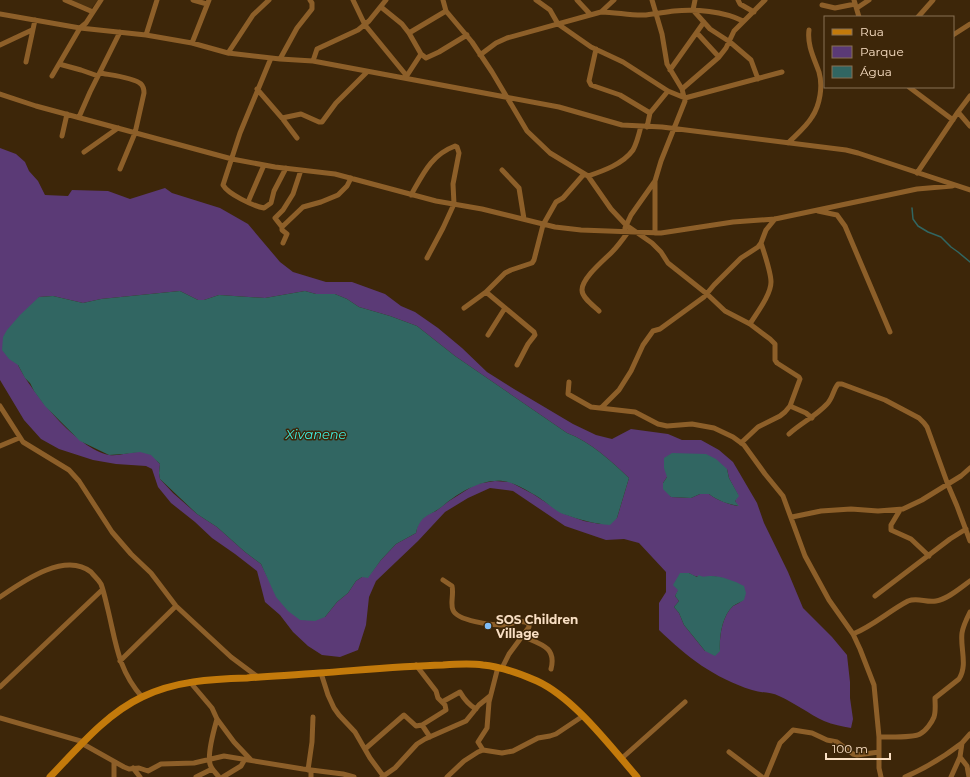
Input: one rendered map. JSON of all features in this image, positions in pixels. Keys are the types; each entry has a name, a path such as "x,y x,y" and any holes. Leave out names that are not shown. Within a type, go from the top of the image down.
{"main road":[{"path":"50,777 108,719 122,708 142,697 170,686 190,682 416,665 472,664 500,668 520,674 553,690 583,716 637,777"}],"street":[{"path":"65,0 93,12"},
{"path":"52,76 80,28 86,23 101,0"},
{"path":"146,35 157,0"},
{"path":"192,43 208,2 193,0"},
{"path":"228,53 253,15 269,0"},
{"path":"280,59 297,28 312,9 312,3 310,0"},
{"path":"353,0 365,25 406,77"},
{"path":"313,61 317,49 358,30 365,25 386,0"},
{"path":"442,0 446,11 467,35 527,131 535,140 561,161 586,175 611,209 635,233 652,243 668,263 707,294 725,311 750,324 770,339 774,344 775,360 777,363 800,378 790,406 780,416 758,427 741,442"},
{"path":"536,0 550,10 558,24 596,49 623,62 668,91 685,98 782,72"},
{"path":"577,0 590,14"},
{"path":"601,12 614,0"},
{"path":"599,311 583,294 582,288 596,267 613,251 625,232 626,225 655,182 685,98 682,89 670,70 665,56 652,0"},
{"path":"693,10 696,0"},
{"path":"738,0 740,4 754,12"},
{"path":"682,89 719,57 730,42 734,31 765,0"},
{"path":"822,5 835,8 869,0"},
{"path":"919,16 930,1"},
{"path":"855,4 859,16"},
{"path":"381,7 402,24 423,57 429,58 467,35"},
{"path":"480,55 496,43 507,38 601,12 637,15 693,10 735,17 743,21"},
{"path":"693,10 713,32 730,42 751,60 758,79"},
{"path":"409,33 446,11"},
{"path":"0,14 80,28 146,35 192,43 228,53 313,61 367,72 406,77 559,107 622,125 673,129 858,153 970,190"},
{"path":"26,62 35,20"},
{"path":"670,70 704,22"},
{"path":"954,33 970,24"},
{"path":"0,45 32,30"},
{"path":"788,143 812,117 819,98 822,73 810,46 809,30"},
{"path":"80,117 120,32"},
{"path":"697,33 719,57"},
{"path":"596,49 588,81 591,85 620,95 650,113"},
{"path":"406,77 421,54"},
{"path":"270,58 240,133 223,185 225,189 248,202 262,208 267,207 271,203 274,191 286,168"},
{"path":"59,64 99,75 128,79 141,85 144,93 135,133 120,170"},
{"path":"282,118 301,114 322,122 336,103 367,72"},
{"path":"910,88 953,120"},
{"path":"257,89 297,138"},
{"path":"464,308 486,292 505,273 532,263 543,225 556,202 563,198 586,175 617,164 625,158 633,150 650,113 668,91"},
{"path":"0,94 36,106 232,159 264,165 335,174 411,195 524,219 543,225 581,230 655,233 733,222 775,219 917,189 955,186"},
{"path":"917,173 970,96"},
{"path":"958,112 970,126"},
{"path":"62,136 67,114"},
{"path":"84,152 118,128"},
{"path":"411,195 434,159 455,146 459,149 452,184 454,204 427,258"},
{"path":"248,202 264,165"},
{"path":"283,244 287,234 282,230 282,227 275,218 283,210 293,194 301,170"},
{"path":"502,170 519,188 524,219"},
{"path":"282,227 303,207 338,195 351,178"},
{"path":"655,182 655,233"},
{"path":"815,211 837,215 845,226 890,332"},
{"path":"601,408 619,390 631,371 643,345 653,331 664,326 707,294 741,258 762,243 766,230 775,219"},
{"path":"750,324 761,307 771,282 762,243"},
{"path":"486,292 534,332 535,335 525,349 517,365"},
{"path":"488,335 505,308"},
{"path":"568,382 567,394 591,407 635,412 658,424 667,426 692,424 711,427 741,442 784,496 805,556 829,600 853,634 874,685 879,737 880,777"},
{"path":"789,434 812,418 829,403 838,384 849,385 885,400 919,418 927,427 948,484 968,531 970,541"},
{"path":"0,406 19,438 23,442 69,470 79,481 112,532 131,554 151,573 176,606 231,657 258,677"},
{"path":"790,406 806,413 812,418"},
{"path":"0,446 19,438"},
{"path":"792,517 821,511 851,509 900,510 922,500 961,476 970,468"},
{"path":"900,510 891,525 891,530 911,539 929,556"},
{"path":"875,596 950,539 968,531"},
{"path":"0,597 22,581 41,572 74,565 83,567 90,572 100,584 120,661 134,688 142,697"},
{"path":"443,580 452,586 452,610 462,618 500,625 522,621 529,624 529,627 500,668 490,696 487,728 478,742 482,750"},
{"path":"853,634 868,628 908,601 915,599 935,601 951,594 970,581"},
{"path":"0,687 102,590"},
{"path":"120,661 176,606"},
{"path":"879,737 892,738 918,735 922,733 932,722 935,716 935,698 961,676 964,655 962,633 970,612"},
{"path":"522,636 546,647 551,653 553,660 551,669"},
{"path":"365,749 404,715 416,726 422,725 446,710 445,705 436,691 416,665"},
{"path":"321,673 334,708 355,732 383,777 395,768 417,744 464,722 490,696"},
{"path":"190,682 212,708 217,719 234,742 251,760"},
{"path":"442,702 460,692 471,706 476,709"},
{"path":"621,759 685,702"},
{"path":"447,777 471,756 482,750 502,753 513,751 538,738 556,734 583,716"},
{"path":"311,777 310,770 313,717"},
{"path":"0,718 84,743 124,767 139,768 148,771 161,764 194,762 224,756 343,774 354,777"},
{"path":"217,719 209,759 212,769 219,777"},
{"path":"422,725 430,737"},
{"path":"766,777 780,743 793,730 812,733 827,740 837,742 853,754 857,755 879,752"},
{"path":"905,777 928,767 944,757 962,743 970,734"},
{"path":"950,777 960,757 962,743"},
{"path":"729,752 762,777"},
{"path":"960,757 968,764 969,777"},
{"path":"224,777 241,766 245,759"},
{"path":"114,762 114,777"},
{"path":"133,768 140,777"},
{"path":"196,777 212,769"}],"shaded area":[{"path":"68,0 98,0 90,10"}],"green space":[{"path":"0,148 16,154 25,162 29,171 38,181 45,195 68,196 72,190 108,191 130,199 165,188 172,193 220,208 248,224 280,262 293,272 326,282 352,282 385,294 401,306 415,312 438,328 487,372 573,424 596,435 612,439 631,429 668,434 682,440 701,440 719,450 733,462 757,503 764,523 788,572 803,608 832,637 847,655 853,719 851,728 824,721 779,696 755,691 738,685 702,666 659,630 659,603 666,592 666,572 639,543 624,539 606,540 565,526 513,491 490,488 468,498 445,512 418,541 376,581 369,597 366,625 358,650 340,657 322,655 308,646 293,632 280,615 265,602 257,571 212,538 171,503 158,487 152,469 146,466 116,464 93,460 59,449 41,439 24,420 0,380","holes":["180,291 198,300 204,300 219,295 265,298 305,291 316,294 335,294 347,299 359,307 417,326 455,356 567,433 584,441 608,459 629,478 617,518 600,524 584,521 562,513 533,494 510,482 495,481 476,484 436,511 424,516 418,523 416,533 396,544 368,577 362,577 356,581 348,593 337,602 325,617 268,578 261,564 217,527 197,514 173,493 160,479 160,464 152,455 142,452 109,455 96,451 83,442 70,431 45,404 18,365 39,297 53,296 83,303 101,299","727,469 729,478 738,495 735,501 738,506 723,502 709,494 700,494 691,498 671,497 663,483 667,477","689,573 697,577 722,578 744,599 733,606 726,615 721,633 720,651 705,651 684,625 679,613 674,607 679,601 675,596"]}],"water":[{"name":"Xivanene","path":"180,291 198,300 204,300 219,295 265,298 305,291 316,294 335,294 347,299 359,307 417,326 455,356 567,433 584,441 608,459 629,478 617,518 610,525 586,521 560,513 538,497 514,484 502,481 484,483 458,495 423,519 416,533 396,544 381,560 368,578 362,577 356,581 348,593 337,602 325,617 315,621 300,620 288,611 276,597 261,564 217,527 197,514 160,479 160,464 151,455 140,452 109,455 80,441 45,406 25,378 18,365 9,359 2,350 3,337 7,330 39,297 53,296 83,303 101,299"},
{"path":"672,453 706,454 716,459 727,469 729,478 739,496 735,501 739,506 723,502 709,494 700,494 691,498 671,497 663,489 663,483 667,477 664,468 664,458"},
{"path":"680,573 689,573 697,577 699,575 703,577 719,577 744,586 746,593 744,600 733,606 726,615 720,639 720,651 715,656 705,651 684,625 679,613 674,607 679,601 675,596 678,590 673,585"}],"waterway":[{"path":"912,208 913,219 918,226 941,237 970,262"}],"place":[{"name":"SOS Children Village","path":"488,626"}]}
